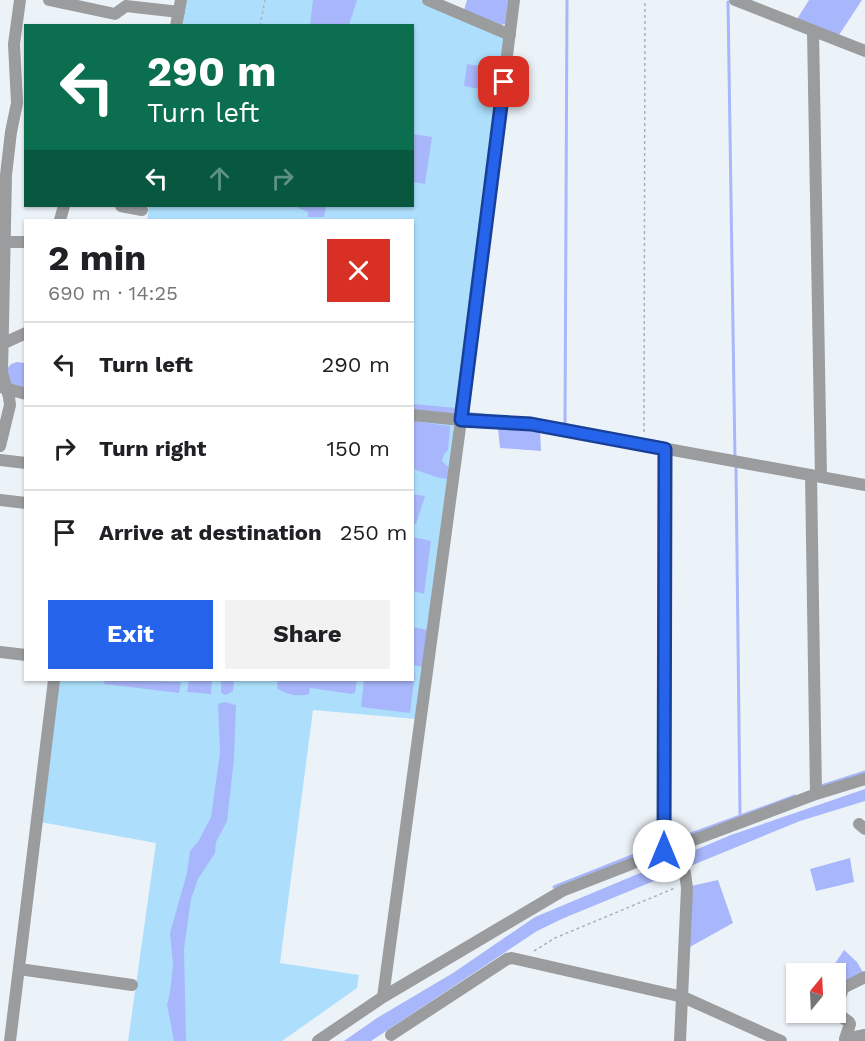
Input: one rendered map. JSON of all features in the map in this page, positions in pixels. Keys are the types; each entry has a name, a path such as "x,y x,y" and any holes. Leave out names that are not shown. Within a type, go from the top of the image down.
{"street":[{"path":"49,0 115,14 126,6 180,6 176,24"},
{"path":"428,0 510,35"},
{"path":"383,997 461,420 514,0"},
{"path":"735,0 865,51"},
{"path":"0,446 10,405 3,388 2,373 4,343 3,175 20,118 14,44 17,1"},
{"path":"813,31 816,794"},
{"path":"124,207 141,212"},
{"path":"4,234 24,241"},
{"path":"4,343 24,334"},
{"path":"3,388 24,393"},
{"path":"414,415 531,424 865,485"},
{"path":"665,449 672,850 686,878 680,1041"},
{"path":"0,460 24,463"},
{"path":"0,500 24,503"},
{"path":"0,652 24,655"},
{"path":"10,1041 54,681"},
{"path":"318,1041 383,997 548,898 816,794 865,779"},
{"path":"391,1035 507,959 683,997 781,1041"},
{"path":"19,969 132,985"},
{"path":"846,986 865,977"},
{"path":"846,1020 849,1022 845,1040 865,1035"}],"path":[{"path":"260,24 265,0"},
{"path":"644,445 645,0"},
{"path":"520,960 548,941 686,878"}],"shaded area":[{"path":"186,0 420,0 506,36 458,417 414,412 414,219 147,219 149,207 414,207 414,24 181,24"},
{"path":"414,418 456,423 416,719 313,710 280,963 359,975 357,988 282,1041 128,1041 156,843 40,822 58,681 414,681"}],"water":[{"path":"313,0 357,0 349,24 310,24"},
{"path":"467,0 508,0 505,24 501,25 464,10"},
{"path":"809,0 862,0 839,35 797,19"},
{"path":"467,64 492,68 490,91 464,86"},
{"path":"414,134 432,137 425,184 414,182"},
{"path":"296,207 326,208 324,217 308,217 308,212"},
{"path":"24,363 24,388 22,389 9,384 7,369 11,364"},
{"path":"414,404 457,408 457,415 414,410"},
{"path":"414,421 450,426 448,450 442,461 449,468 447,479 414,469"},
{"path":"498,429 540,430 541,451 500,448"},
{"path":"414,494 425,496 416,524 414,524"},
{"path":"414,537 431,541 424,594 414,591"},
{"path":"414,627 428,630 423,667 414,665"},
{"path":"105,681 181,682 179,693 104,684"},
{"path":"189,681 212,681 211,694 187,692"},
{"path":"221,681 234,681 233,691 226,695 221,693"},
{"path":"278,681 357,681 355,693 352,694 310,688 309,694 293,695 277,688"},
{"path":"364,681 414,681 410,713 361,707"},
{"path":"224,702 236,705 234,759 227,821 216,842 215,853 198,879 191,899 184,949 186,1041 174,1041 167,1005 173,965 170,933 187,873 190,851 198,842 211,817 220,753 218,704"},
{"path":"865,789 865,801 800,821 537,931 371,1041 344,1041 377,1018 453,973 535,917 731,835"},
{"path":"850,858 854,882 816,891 810,869"},
{"path":"718,880 733,923 688,948 691,886"},
{"path":"844,950 857,962 864,974 846,982 846,963 835,963"}],"waterway":[{"path":"565,426 567,0"},
{"path":"728,2 735,459"},
{"path":"465,413 491,416"},
{"path":"736,466 740,814"},
{"path":"818,787 865,772"},
{"path":"669,842 795,796"},
{"path":"554,887 660,845"}],"route":[{"path":"504,82 461,420 531,424 665,449 664,851"}]}
